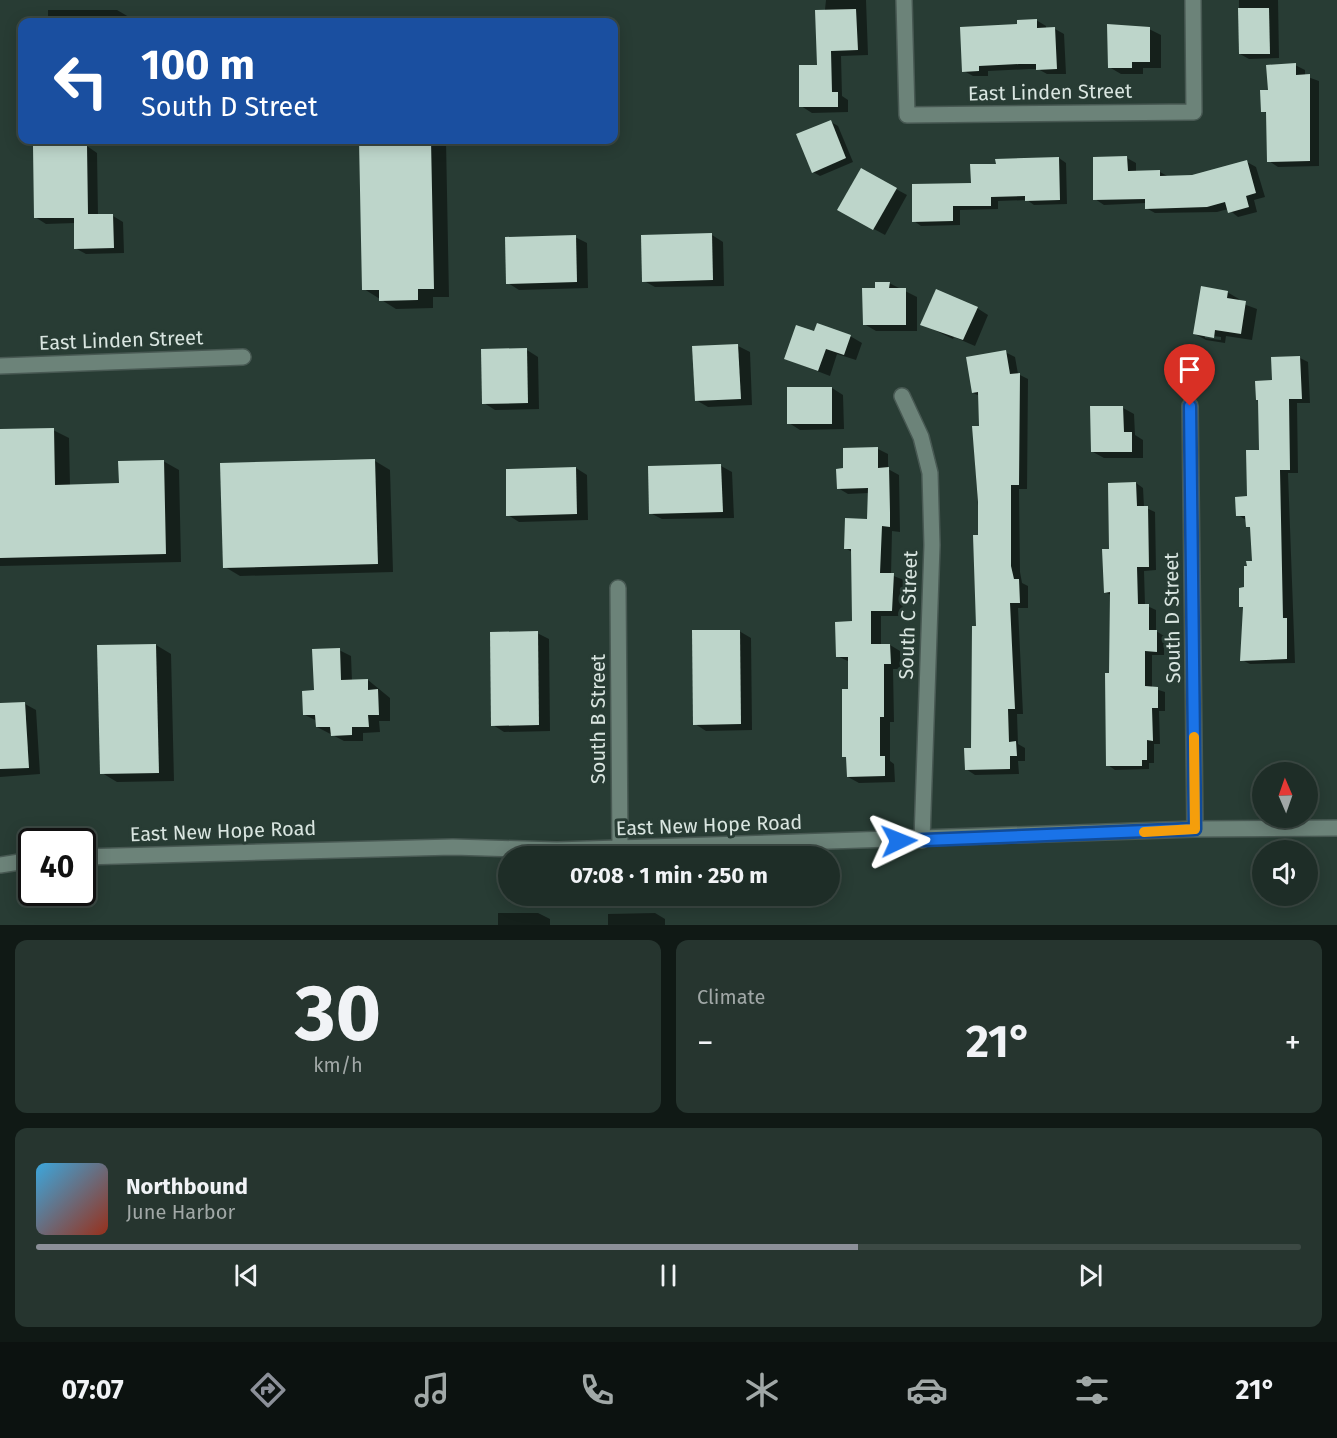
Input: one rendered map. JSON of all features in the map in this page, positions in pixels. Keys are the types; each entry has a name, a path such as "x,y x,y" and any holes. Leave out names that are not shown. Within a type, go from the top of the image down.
{"street":[{"name":"East Linden Street","path":"904,0 907,115 1194,112 1192,0"},
{"name":"East Linden Street","path":"0,366 243,357"},
{"name":"South C Street","path":"902,396 921,437 930,473 932,545 922,840"},
{"name":"South D Street","path":"1190,406 1195,829"},
{"name":"South B Street","path":"618,588 620,846"},
{"name":"East New Hope Road","path":"721,846 1195,829 1337,828"},
{"name":"East New Hope Road","path":"96,857 453,847 498,848"},
{"path":"0,865 18,862"}],"building":[{"path":"1238,8 1269,8 1270,54 1239,54"},
{"path":"856,9 858,50 831,51 832,92 838,92 838,107 799,107 799,65 817,65 815,10"},
{"path":"1037,19 1037,28 1055,27 1057,69 1036,70 1036,64 1019,64 979,66 979,71 962,72 960,27 1017,24 1017,20"},
{"path":"1107,24 1150,27 1150,62 1132,62 1132,68 1108,68"},
{"path":"1296,63 1296,75 1310,74 1310,161 1267,162 1266,112 1261,112 1260,90 1268,90 1266,65"},
{"path":"831,120 846,158 812,173 796,134"},
{"path":"359,144 431,144 434,289 418,289 418,300 379,301 379,290 362,290"},
{"path":"87,145 88,214 113,214 114,248 74,249 74,218 34,218 33,146"},
{"path":"1127,156 1128,171 1160,170 1160,176 1192,175 1247,160 1256,193 1246,196 1249,207 1228,213 1225,202 1207,207 1145,209 1145,199 1093,200 1093,157"},
{"path":"1059,157 1060,200 1025,201 1025,196 991,197 991,206 953,206 953,221 912,222 912,184 971,183 970,164 996,164 995,159"},
{"path":"861,168 897,188 873,230 837,210"},
{"path":"712,233 713,280 642,282 641,235"},
{"path":"576,235 577,282 506,284 505,237"},
{"path":"875,282 890,282 889,288 906,288 906,325 863,325 862,288 875,288"},
{"path":"1201,286 1228,291 1227,298 1246,301 1241,334 1215,330 1214,338 1193,334"},
{"path":"936,289 978,307 963,340 920,325"},
{"path":"817,323 851,335 844,355 826,349 818,371 784,359 796,325 814,331"},
{"path":"738,344 741,399 695,401 692,346"},
{"path":"527,348 528,403 482,404 481,349"},
{"path":"1006,350 1010,374 1020,373 1019,485 1011,485 1011,566 1014,579 1019,579 1020,603 1010,603 1015,709 1008,709 1009,742 1016,741 1017,756 1010,756 1010,769 965,770 964,748 971,748 972,626 976,626 973,535 978,535 978,502 972,426 979,426 978,392 972,393 966,357"},
{"path":"1300,356 1302,399 1289,399 1290,470 1280,470 1283,618 1287,618 1287,659 1240,661 1243,607 1239,607 1239,588 1244,587 1246,561 1252,561 1250,527 1246,527 1245,516 1236,516 1235,497 1247,496 1246,450 1259,450 1258,400 1256,400 1255,381 1272,380 1271,357"},
{"path":"787,387 832,387 832,424 787,424"},
{"path":"1090,406 1123,406 1124,432 1132,432 1132,452 1091,452"},
{"path":"54,428 55,485 119,483 118,461 164,460 166,554 0,558 0,429"},
{"path":"878,447 878,468 889,467 890,512 890,527 882,526 880,573 894,573 892,611 871,611 871,644 890,644 891,664 884,664 884,717 880,717 880,756 885,756 885,776 847,777 846,757 842,757 842,689 848,689 848,657 836,657 835,622 852,621 851,549 844,549 845,518 867,519 868,488 837,489 836,469 843,468 843,448"},
{"path":"375,459 378,564 223,568 220,463"},
{"path":"721,464 723,512 649,514 648,466"},
{"path":"576,467 577,514 506,516 506,469"},
{"path":"1136,482 1137,506 1148,506 1149,567 1137,567 1138,604 1149,604 1149,630 1157,630 1157,652 1145,651 1145,686 1158,687 1158,708 1152,708 1153,741 1147,740 1147,760 1142,760 1142,766 1106,766 1105,673 1109,673 1110,592 1104,593 1102,549 1109,549 1108,483"},
{"path":"692,630 740,630 741,724 693,725"},
{"path":"538,631 539,725 491,726 490,632"},
{"path":"156,644 159,773 100,774 97,645"},
{"path":"340,648 341,680 368,679 368,690 378,689 379,715 368,715 369,727 352,727 352,735 331,736 330,727 316,727 315,715 303,715 302,691 314,690 312,649"},
{"path":"25,702 29,768 0,769 0,703"}],"slow traffic":[{"path":"1144,832 1195,829 1194,737"}],"route":[{"path":"899,841 1195,829 1190,406"}]}
